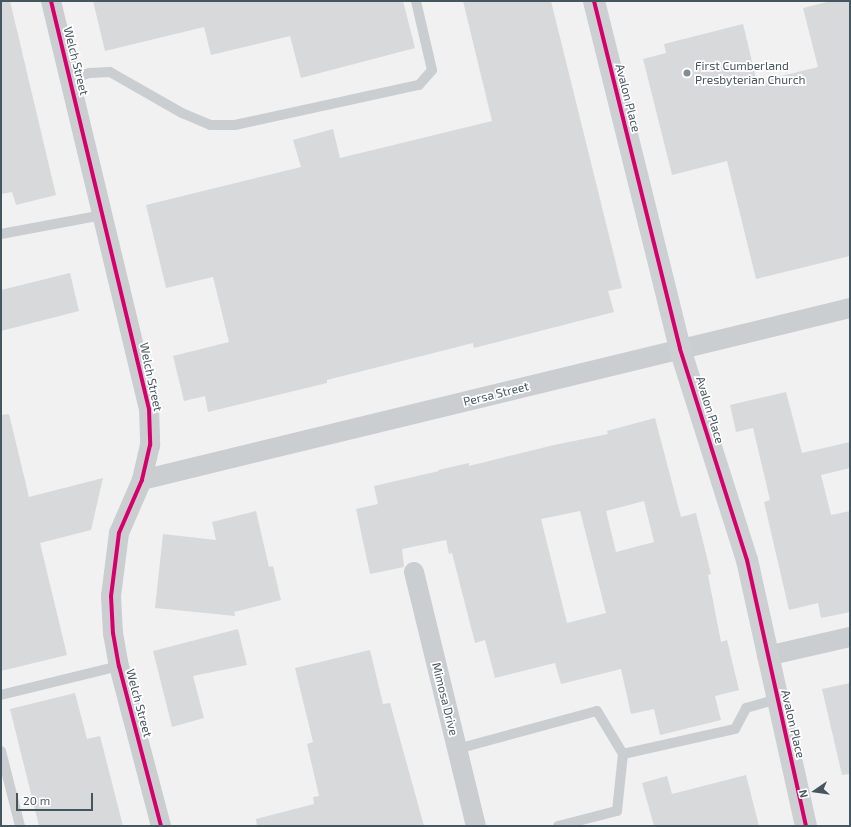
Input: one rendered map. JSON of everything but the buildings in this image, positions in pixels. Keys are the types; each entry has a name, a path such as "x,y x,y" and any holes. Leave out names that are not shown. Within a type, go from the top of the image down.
{"street":[{"name":"Welch Street","path":"51,1 71,79 149,409 150,445 142,480 119,533 111,596 113,633 119,666 161,826"},
{"name":"Avalon Place","path":"599,2 680,348 746,560 806,826"},
{"name":"Persa Street","path":"142,480 680,348 850,308"},
{"name":"Mimosa Drive","path":"414,572 476,826"},
{"path":"767,656 850,637"}],"lane":[{"path":"71,79 90,73 110,72 182,113 210,125 235,125 419,85 432,70 416,1"},
{"path":"1,234 103,215"},
{"path":"1,695 119,666"},
{"path":"623,754 734,729 746,708 777,699"},
{"path":"457,749 597,711 623,754 617,812 558,826"},
{"path":"1,751 20,826"}],"cycle path":[{"path":"51,1 149,409 150,445 142,480 119,533 111,596 113,633 119,666 161,826"},
{"path":"594,1 680,349 747,560 806,826"}],"place":[{"name":"First Cumberland Presbyterian Church","path":"687,73"}]}
